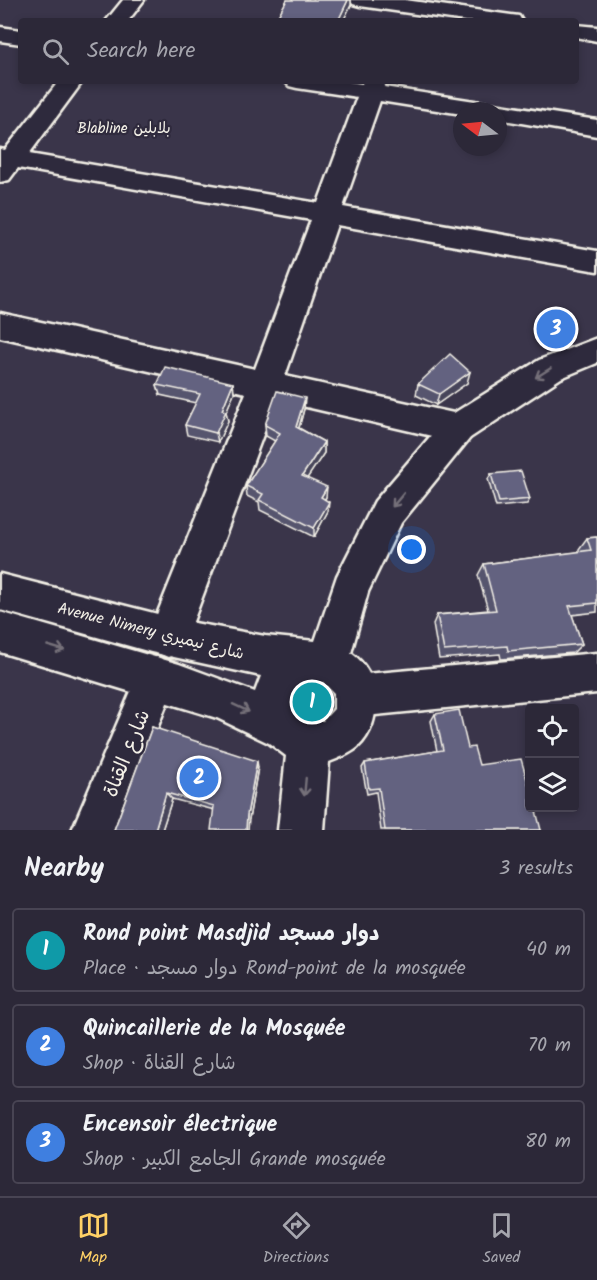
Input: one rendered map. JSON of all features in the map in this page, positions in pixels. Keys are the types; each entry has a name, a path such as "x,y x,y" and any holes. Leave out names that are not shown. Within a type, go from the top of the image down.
{"street":[{"path":"119,18 134,0"},
{"path":"360,0 403,9 484,18"},
{"path":"579,31 597,34"},
{"path":"0,34 18,37"},
{"path":"4,163 69,84"},
{"path":"335,84 373,87 453,103"},
{"path":"168,637 265,386 373,87"},
{"path":"507,113 597,128"},
{"path":"4,163 327,213 597,261"},
{"path":"0,325 458,428"},
{"path":"316,662 388,512 458,428 550,369 597,351"},
{"name":"Avenue Nimery شارع نيميري","path":"0,591 168,637 253,656 316,662"},
{"path":"0,632 157,677 225,700 296,736 324,743 338,737 349,726 355,711 355,696 346,675 316,662 288,671 277,687 275,702 277,716 296,736 301,830"},
{"path":"355,696 597,674"},
{"name":"شارع القناة","path":"95,830 157,677"}],"building":[{"path":"287,0 348,0 339,18 277,18"},
{"path":"450,354 470,372 439,394 418,384"},
{"path":"165,367 233,383 222,410 226,411 216,433 185,425 200,394 157,385"},
{"path":"277,391 305,398 296,427 324,442 302,476 327,487 321,497 329,502 314,528 259,500 263,494 246,486 280,433 265,425"},
{"path":"521,471 530,499 499,502 491,474"},
{"path":"597,537 597,603 569,606 582,644 508,651 507,646 444,651 437,615 496,610 484,564 591,550 587,538"},
{"path":"459,710 468,748 474,747 479,765 521,759 525,773 525,812 536,812 541,830 385,830 379,788 369,789 365,763 443,750 435,714"},
{"path":"152,727 257,761 246,830 211,830 214,806 166,793 155,830 114,830"}],"place":[{"name":"Encensoir électrique","path":"556,329"},
{"name":"Rond point Masdjid دوار مسجد","path":"312,702"},
{"name":"Quincaillerie de la Mosquée","path":"199,778"}],"district":[{"name":"Blabline بلابلين","path":"124,128"}]}
